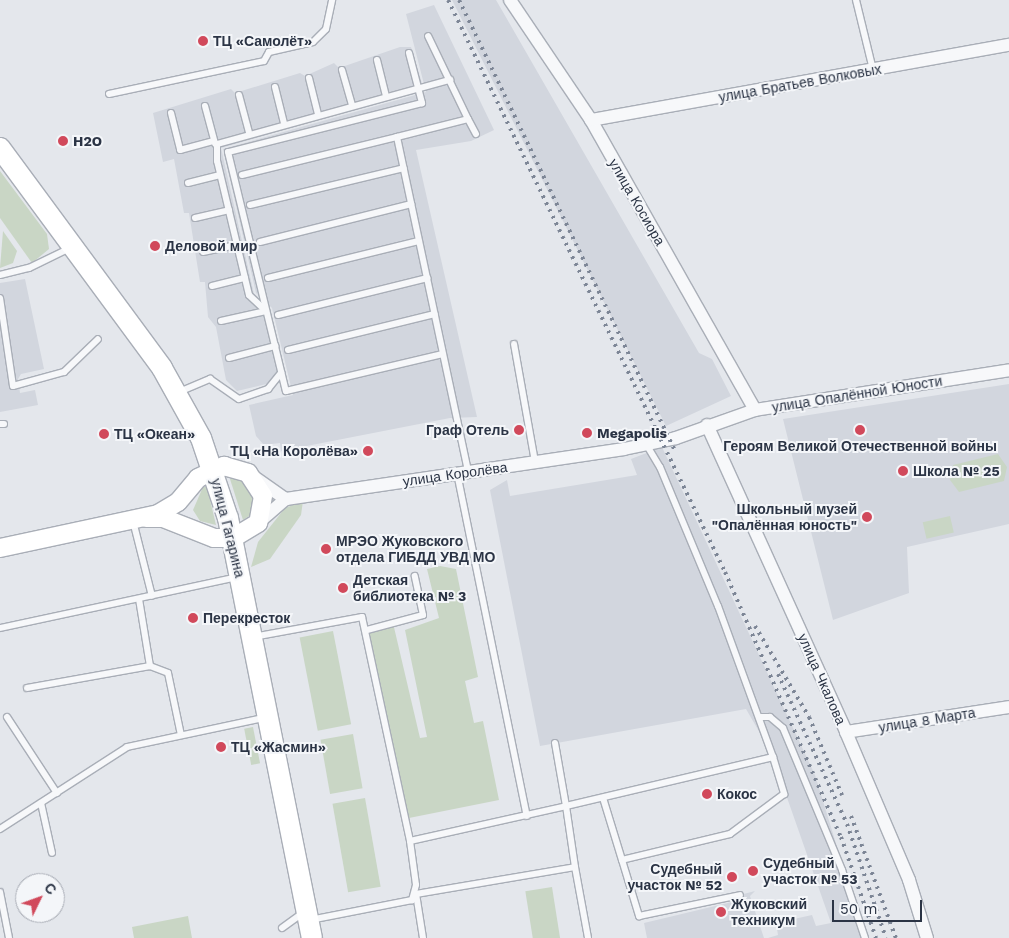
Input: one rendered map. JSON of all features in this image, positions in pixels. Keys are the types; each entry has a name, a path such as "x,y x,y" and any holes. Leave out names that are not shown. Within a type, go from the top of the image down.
{"main road":[{"name":"улица Гагарина","path":"0,148 74,246 177,392 213,469 233,538 309,923"},
{"path":"0,548 139,520 163,518 200,533 233,538 258,524 264,503 254,477 232,466 213,469 188,489 173,506 139,520"},
{"path":"188,489 187,516 200,533"}],"street":[{"name":"улица Косиора","path":"510,0 591,120 755,410"},
{"name":"улица Братьев Волковых","path":"591,120 1009,45"},
{"name":"улица Опалённой Юности","path":"646,444 755,410 1009,370"},
{"name":"улица Чкалова","path":"707,425 846,732 909,880 927,938"},
{"name":"улица Королёва","path":"286,498 624,450 646,444"},
{"path":"254,477 286,498 258,524"},
{"name":"улица 8 Марта","path":"846,732 1009,707"}],"lane":[{"path":"110,94 264,61 269,52 313,42 326,29 332,0"},
{"path":"856,0 873,70"},
{"path":"428,36 476,134"},
{"path":"409,53 422,103 228,152 286,391 443,354"},
{"path":"377,60 386,97"},
{"path":"342,70 352,106"},
{"path":"310,78 318,114"},
{"path":"216,149 220,142 249,132 450,80"},
{"path":"275,87 284,123"},
{"path":"239,95 249,132"},
{"path":"205,106 249,295 266,311"},
{"path":"171,113 180,150 214,141"},
{"path":"242,175 468,119"},
{"path":"397,137 443,354 463,473 527,816"},
{"path":"250,205 404,168"},
{"path":"188,183 220,176"},
{"path":"260,242 412,204"},
{"path":"195,218 229,210"},
{"path":"268,278 419,241"},
{"path":"203,252 237,245"},
{"path":"0,274 36,266 74,246"},
{"path":"212,286 245,278"},
{"path":"278,315 427,278"},
{"path":"0,298 13,386 64,372 98,339"},
{"path":"221,321 266,311"},
{"path":"288,350 435,314"},
{"path":"514,344 535,462"},
{"path":"229,358 275,346"},
{"path":"177,392 210,379 239,398 268,389 281,373"},
{"path":"622,860 730,834 784,794 760,718 718,606 660,466 646,444"},
{"path":"139,520 152,596"},
{"path":"0,628 240,576"},
{"path":"367,630 423,615 415,576"},
{"path":"139,599 150,666"},
{"path":"252,637 354,615 362,617 367,630 410,841 423,938"},
{"path":"27,688 150,666 168,673 181,734"},
{"path":"0,830 127,747 268,717"},
{"path":"760,718 770,717 783,728 842,870 865,938"},
{"path":"7,718 57,792"},
{"path":"555,743 588,938"},
{"path":"410,841 527,816 772,757"},
{"path":"603,798 639,916 740,895"},
{"path":"41,803 52,854"},
{"path":"282,928 403,904 416,894 575,867"},
{"path":"0,892 9,938"}],"shaded area":[{"path":"452,0 496,0 699,353 712,359 731,396 666,426"},
{"path":"434,5 494,130 471,141 416,150 477,417 450,418 281,451 280,443 264,445 256,436 249,405 293,395 272,308 256,293 223,149 426,92 406,14"},
{"path":"400,47 411,47 424,90 221,148 254,294 270,309 287,379 237,391 226,380 216,327 208,317 205,282 200,282 189,213 184,213 174,159 163,162 153,113 231,89 235,93 300,73 305,76 334,63 339,68"},
{"path":"25,279 44,369 21,374 18,379 20,393 35,390 38,405 0,412 0,283"},
{"name":"Школа № 25","path":"1009,384 1009,524 907,547 909,593 833,620 783,419"},
{"path":"662,447 815,775 865,938 768,938 778,935 776,923 812,915 816,926 831,923 771,752 746,709 540,746 490,490 507,480 510,496 637,475 631,459"},
{"name":"Жуковский техникум","path":"755,891 750,896 764,938 647,938 644,923 732,902 732,897"}],"green space":[{"path":"0,171 47,234 49,249 32,263 0,218"},
{"path":"3,231 17,251 13,263 0,268"},
{"path":"998,454 1007,467 1004,481 959,492 950,480 953,465"},
{"path":"235,477 246,482 255,493 252,514 243,520 230,479"},
{"path":"203,487 207,487 216,525 200,521 193,510"},
{"path":"303,501 301,515 270,559 251,567 258,542 285,508"},
{"path":"950,516 954,533 927,539 923,522"},
{"path":"440,566 456,569 478,677 465,681 474,723 483,721 499,800 404,819 367,630 393,623 420,738 427,737 405,630 439,618 427,569"},
{"path":"333,631 351,724 318,731 300,637"},
{"path":"253,727 260,763 251,765 244,729"},
{"path":"353,734 363,788 330,794 321,740"},
{"path":"365,798 381,887 348,892 333,804"},
{"path":"552,887 560,938 533,938 525,891"},
{"path":"188,916 192,938 134,938 132,927"}],"railway":[{"path":"448,0 725,572 841,837 876,938"},
{"path":"459,0 676,453"},
{"path":"755,626 809,717 842,795"},
{"path":"778,674 847,824 886,938"},
{"path":"851,816 896,938"}],"place":[{"name":"ТЦ «Самолёт»","path":"203,41"},
{"name":"H2O","path":"63,141"},
{"name":"Деловой мир","path":"155,246"},
{"name":"Граф Отель","path":"519,430"},
{"name":"Героям Великой Отечественной войны","path":"860,430"},
{"name":"Megapolis","path":"587,433"},
{"name":"ТЦ «Океан»","path":"104,434"},
{"name":"ТЦ «На Королёва»","path":"368,451"},
{"name":"Школа № 25","path":"903,471"},
{"name":"Школьный музей \"Опалённая юность\"","path":"867,517"},
{"name":"МРЭО Жуковского отдела ГИБДД УВД МО","path":"326,549"},
{"name":"Детская библиотека № 3","path":"343,588"},
{"name":"Перекресток","path":"193,618"},
{"name":"ТЦ «Жасмин»","path":"221,747"},
{"name":"Кокос","path":"707,794"},
{"name":"Судебный участок № 53","path":"753,871"},
{"name":"Судебный участок № 52","path":"732,877"},
{"name":"Жуковский техникум","path":"721,912"}]}
